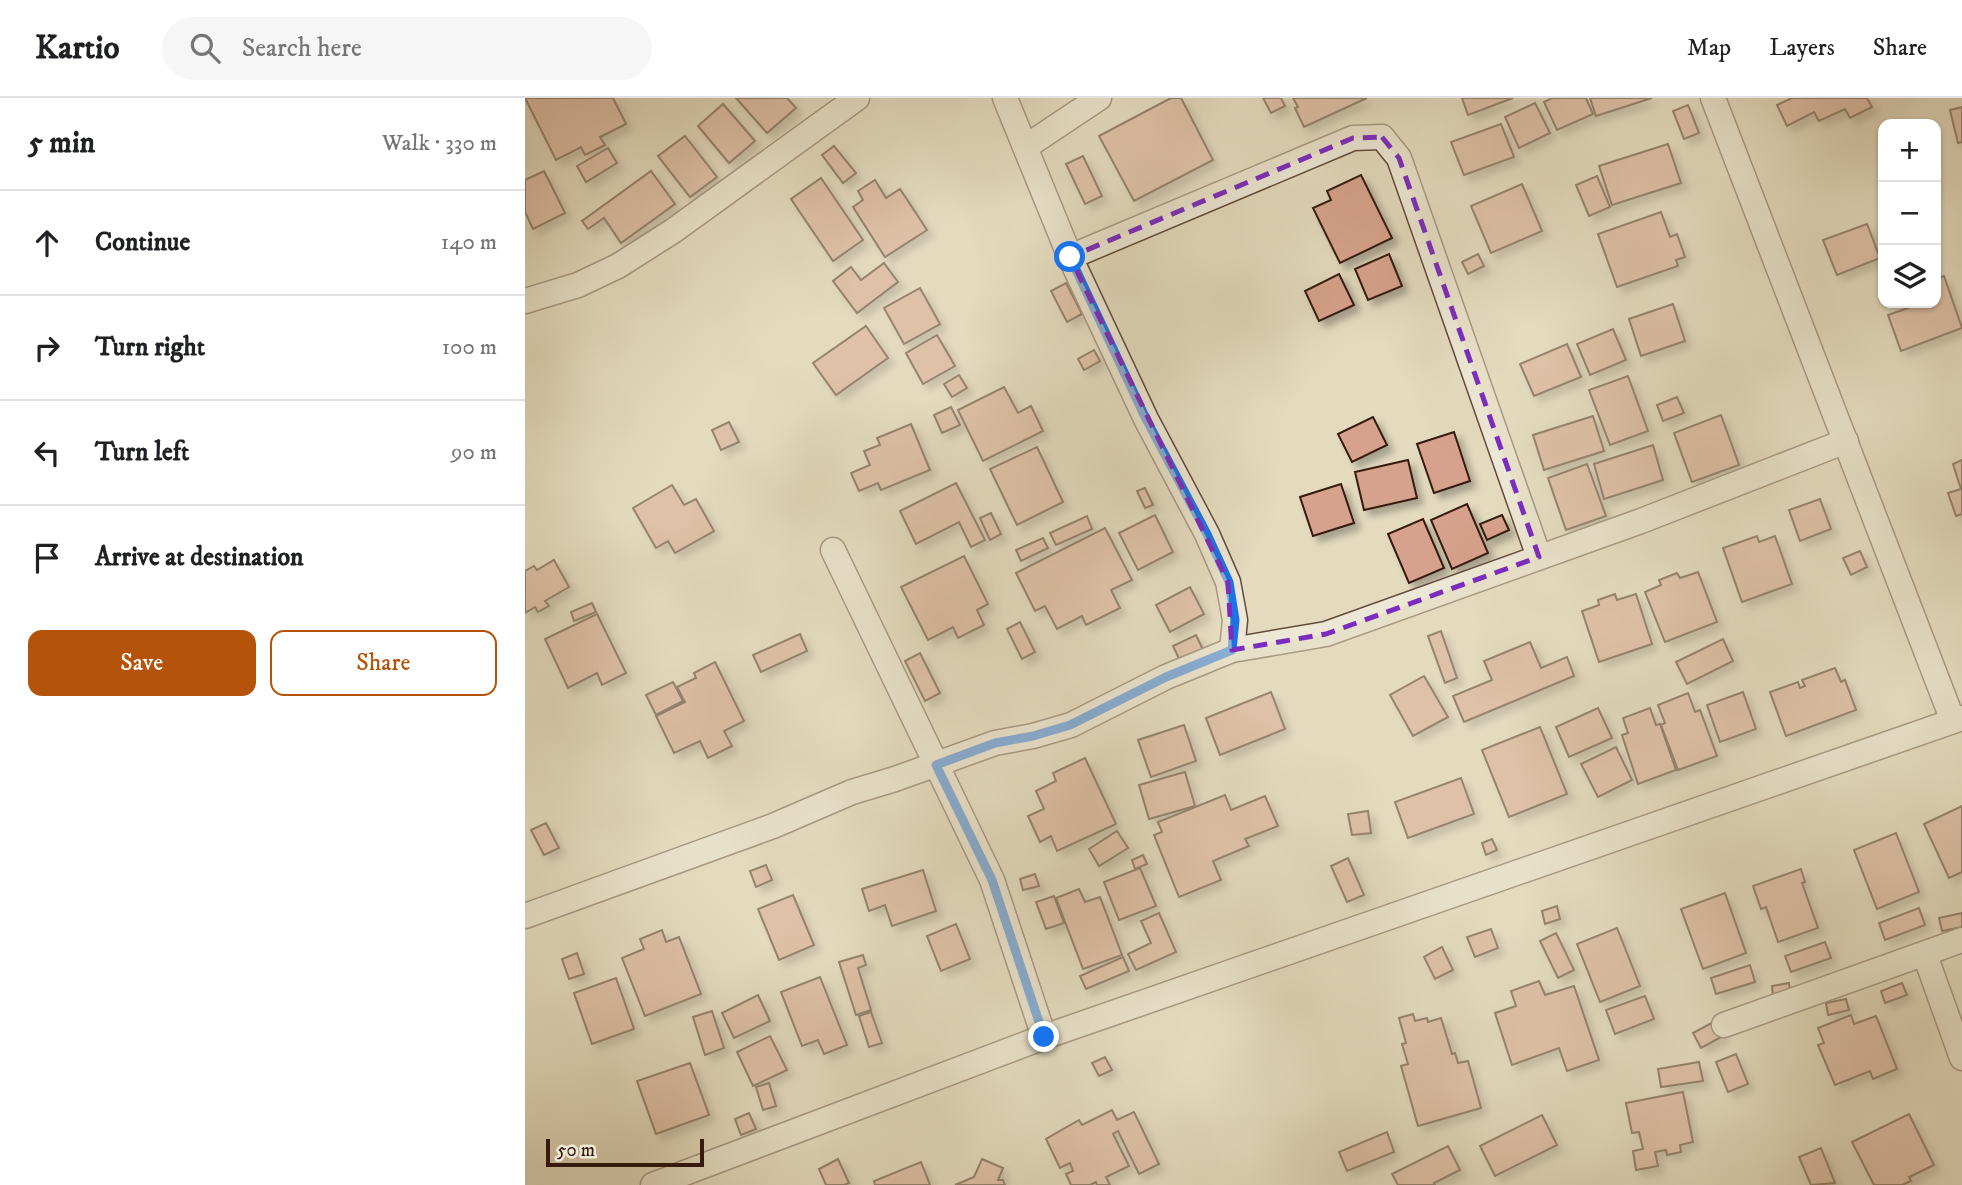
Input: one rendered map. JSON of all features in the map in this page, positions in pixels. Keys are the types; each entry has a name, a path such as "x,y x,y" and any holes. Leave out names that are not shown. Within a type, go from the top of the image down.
{"street":[{"path":"525,301 577,285 618,266 673,231 857,98"},
{"path":"1005,98 1027,146 1070,257 1146,419 1207,534 1229,582 1235,620 1232,650"},
{"path":"1027,146 1099,98"},
{"path":"653,1185 1044,1037 1957,719 1713,98"},
{"path":"1070,257 1353,138 1382,137 1399,158 1539,557"},
{"path":"525,916 773,825 852,792 995,743 1070,725 1166,677 1232,650 1326,634 1641,521 1846,441"},
{"path":"833,550 992,880 1044,1037"},
{"path":"1724,1024 1962,940"},
{"path":"1925,955 1962,1058"}],"highlighted area":[{"path":"1382,137 1399,158 1539,557 1326,634 1232,650 1228,582 1070,257 1353,138"}],"building":[{"path":"525,98 613,98 626,124 600,137 605,145 585,155 581,147 556,160"},
{"path":"736,98 787,98 796,108 767,133"},
{"path":"1171,98 1181,98 1213,160 1134,201 1099,136"},
{"path":"1263,98 1281,98 1285,106 1271,113"},
{"path":"1293,98 1367,98 1304,127"},
{"path":"1462,98 1513,98 1468,115"},
{"path":"1552,98 1586,98 1593,114 1557,130 1544,102"},
{"path":"1590,98 1652,98 1596,116"},
{"path":"1792,98 1867,98 1872,107 1850,118 1845,109 1819,121 1814,112 1787,126 1777,105"},
{"path":"1535,103 1550,133 1519,148 1505,117"},
{"path":"723,104 755,141 729,163 698,126"},
{"path":"1688,105 1699,133 1684,139 1673,111"},
{"path":"1962,107 1962,142 1958,143 1950,110"},
{"path":"1501,124 1514,157 1464,175 1451,142"},
{"path":"685,136 717,177 690,197 658,156"},
{"path":"1668,144 1681,183 1612,205 1599,166"},
{"path":"834,146 856,173 843,183 822,155"},
{"path":"608,148 617,163 586,182 577,166"},
{"path":"1083,156 1102,196 1085,204 1066,164"},
{"path":"544,171 565,213 533,229 525,212 525,180"},
{"path":"651,171 675,204 621,243 604,218 588,229 582,221"},
{"path":"1361,175 1392,238 1340,263 1313,208 1331,200 1327,191"},
{"path":"1597,176 1610,207 1589,216 1576,185"},
{"path":"821,178 863,240 833,261 791,199"},
{"path":"875,180 886,198 900,189 927,230 885,257 853,207 863,200 858,191"},
{"path":"1522,184 1542,231 1491,253 1471,206"},
{"path":"1661,212 1670,237 1677,234 1685,257 1676,260 1678,266 1617,287 1598,234"},
{"path":"1867,224 1878,259 1837,275 1823,240"},
{"path":"1389,254 1402,286 1368,300 1355,269"},
{"path":"1478,254 1484,266 1468,274 1462,262"},
{"path":"884,263 898,282 857,313 833,281 851,267 861,280"},
{"path":"1339,274 1354,305 1319,321 1305,291"},
{"path":"1944,276 1962,328 1901,351 1888,315 1908,308 1941,308 1941,277"},
{"path":"1066,283 1082,314 1067,322 1051,291"},
{"path":"920,288 940,324 904,344 884,308"},
{"path":"1673,304 1685,341 1641,356 1629,319"},
{"path":"866,326 888,358 836,395 813,363"},
{"path":"1613,329 1626,360 1590,375 1577,344"},
{"path":"937,335 955,366 923,384 906,353"},
{"path":"1567,344 1581,377 1534,396 1520,364"},
{"path":"1094,350 1100,361 1084,370 1078,359"},
{"path":"959,375 967,388 952,397 944,384"},
{"path":"1628,376 1648,431 1610,445 1589,390"},
{"path":"1004,387 1018,413 1031,406 1043,431 983,461 958,410"},
{"path":"1677,397 1684,413 1663,421 1657,405"},
{"path":"951,407 960,425 942,433 934,415"},
{"path":"1721,415 1739,465 1692,482 1674,433"},
{"path":"1593,416 1604,451 1544,470 1533,435"},
{"path":"1373,417 1387,445 1352,462 1338,434"},
{"path":"729,422 739,442 721,450 712,430"},
{"path":"911,424 930,470 881,490 878,483 859,491 851,473 870,465 864,451 880,445 877,438"},
{"path":"1454,432 1470,481 1434,493 1417,444"},
{"path":"1653,445 1663,480 1604,499 1594,464"},
{"path":"1037,447 1063,502 1017,525 990,469"},
{"path":"1408,460 1417,498 1364,510 1355,472"},
{"path":"1962,460 1962,514 1956,516 1948,493 1961,489 1953,464"},
{"path":"1587,464 1606,516 1566,530 1548,478"},
{"path":"956,483 985,540 971,547 959,522 916,544 900,511"},
{"path":"1341,484 1354,523 1313,536 1300,497"},
{"path":"672,485 684,505 696,499 714,531 675,553 668,541 656,548 633,508"},
{"path":"1145,488 1153,505 1145,508 1137,491"},
{"path":"1820,499 1831,529 1800,541 1789,510"},
{"path":"1467,504 1488,553 1452,569 1431,520"},
{"path":"991,513 1001,534 990,540 980,518"},
{"path":"1155,515 1173,552 1138,570 1119,533"},
{"path":"1502,515 1509,530 1487,540 1480,524"},
{"path":"1087,516 1092,529 1056,545 1050,533"},
{"path":"1423,519 1444,568 1409,583 1388,534"},
{"path":"1105,528 1132,580 1111,590 1120,608 1086,625 1082,616 1057,629 1045,606 1035,611 1016,573"},
{"path":"1757,536 1759,542 1775,536 1792,584 1742,602 1723,548"},
{"path":"1043,538 1048,548 1021,561 1016,550"},
{"path":"1860,551 1867,567 1851,575 1843,558"},
{"path":"964,556 988,604 977,610 984,625 958,638 953,627 928,640 901,587"},
{"path":"554,560 569,587 545,601 549,606 538,612 535,607 525,613 525,571 534,566 537,570"},
{"path":"1698,572 1717,622 1665,642 1645,592 1661,585 1659,580 1677,573 1680,578"},
{"path":"1190,587 1204,614 1170,632 1156,605"},
{"path":"1615,594 1617,600 1636,594 1652,644 1599,662 1582,611 1599,605 1598,600"},
{"path":"592,603 596,612 574,621 571,612"},
{"path":"597,614 626,673 602,685 597,673 568,688 545,639"},
{"path":"1020,622 1035,652 1022,659 1007,629"},
{"path":"1441,631 1457,678 1445,683 1428,636"},
{"path":"800,634 807,651 761,672 753,655"},
{"path":"1196,635 1204,652 1181,663 1173,646"},
{"path":"1723,639 1733,661 1687,684 1676,662"},
{"path":"1530,642 1541,668 1567,657 1574,676 1464,722 1453,696 1492,680 1484,661"},
{"path":"920,653 940,693 925,701 905,661"},
{"path":"715,662 744,721 724,731 732,746 708,758 700,741 674,753 656,716 685,702 677,687 696,678 694,673"},
{"path":"1835,668 1841,682 1845,680 1856,710 1786,736 1770,692 1798,682 1800,688 1805,686 1802,680"},
{"path":"1424,676 1448,717 1413,736 1390,695"},
{"path":"673,682 683,701 656,715 646,695"},
{"path":"1271,692 1285,729 1220,755 1206,718"},
{"path":"1743,692 1756,729 1720,742 1707,705"},
{"path":"1688,693 1695,712 1700,710 1717,756 1678,770 1661,725 1665,723 1658,705"},
{"path":"1598,708 1612,738 1569,757 1556,727"},
{"path":"1650,708 1656,725 1660,724 1676,770 1638,784 1622,735 1628,733 1623,718"},
{"path":"1184,725 1196,761 1151,777 1138,740"},
{"path":"1540,727 1567,794 1509,817 1482,750"},
{"path":"1616,747 1632,780 1598,797 1581,764"},
{"path":"1085,758 1116,824 1057,851 1051,836 1040,842 1028,816 1044,809 1036,791 1056,781 1053,773"},
{"path":"1185,772 1195,806 1149,819 1139,785"},
{"path":"1461,778 1474,814 1408,838 1395,802"},
{"path":"1225,795 1231,810 1265,796 1278,826 1245,839 1249,846 1213,861 1221,880 1179,897 1154,835 1162,832 1158,822"},
{"path":"1962,806 1962,872 1949,878 1924,824"},
{"path":"1368,811 1371,833 1352,835 1348,814"},
{"path":"546,823 559,848 544,855 531,830"},
{"path":"1117,831 1128,848 1099,866 1089,849"},
{"path":"1896,833 1919,892 1877,909 1854,850"},
{"path":"1492,839 1497,850 1486,855 1482,843"},
{"path":"1143,855 1147,864 1135,869 1132,860"},
{"path":"1348,858 1364,895 1347,902 1331,866"},
{"path":"766,865 772,880 756,887 750,871"},
{"path":"1140,868 1156,906 1119,920 1104,882"},
{"path":"1801,869 1805,882 1802,883 1818,928 1778,942 1766,907 1761,909 1753,886"},
{"path":"923,870 936,911 892,926 885,905 869,911 862,889"},
{"path":"1035,874 1039,886 1023,890 1020,879"},
{"path":"1079,889 1085,902 1100,897 1122,955 1083,969 1056,898"},
{"path":"1725,893 1746,953 1703,969 1681,909"},
{"path":"793,895 814,945 779,960 758,909"},
{"path":"1054,896 1064,923 1046,929 1036,902"},
{"path":"1557,906 1560,919 1545,924 1542,911"},
{"path":"1919,908 1925,925 1885,940 1879,923"},
{"path":"1159,913 1176,952 1136,970 1128,954 1151,943 1141,921"},
{"path":"1962,913 1962,927 1942,931 1939,918"},
{"path":"956,924 970,959 941,971 927,936"},
{"path":"1617,928 1640,986 1600,1002 1577,944"},
{"path":"1491,929 1498,948 1475,957 1467,937"},
{"path":"662,930 666,942 679,937 701,994 645,1016 622,958 644,949 640,939"},
{"path":"1556,933 1574,970 1558,978 1540,941"},
{"path":"1825,942 1831,958 1791,972 1785,956"},
{"path":"1442,947 1453,970 1435,979 1424,957"},
{"path":"577,953 584,974 569,979 562,959"},
{"path":"863,955 866,965 858,968 871,1010 856,1015 839,962"},
{"path":"1123,957 1129,971 1086,989 1080,976"},
{"path":"1750,965 1755,982 1716,994 1711,978"},
{"path":"820,977 847,1045 824,1054 818,1040 802,1046 781,992"},
{"path":"616,978 634,1029 592,1044 574,993"},
{"path":"1539,981 1545,995 1574,986 1599,1060 1567,1071 1559,1048 1512,1065 1495,1013 1516,1006 1511,991"},
{"path":"1789,983 1790,992 1773,996 1772,986"},
{"path":"1902,983 1907,995 1885,1003 1881,991"},
{"path":"758,995 770,1021 734,1038 722,1013"},
{"path":"1645,996 1654,1019 1615,1034 1606,1010"},
{"path":"1846,999 1849,1010 1828,1015 1826,1003"},
{"path":"712,1011 724,1048 705,1055 693,1017"},
{"path":"871,1012 882,1043 869,1047 859,1016"},
{"path":"1413,1014 1415,1021 1427,1018 1428,1022 1441,1018 1452,1054 1455,1053 1458,1063 1468,1061 1481,1108 1418,1126 1401,1066 1408,1064 1399,1018"},
{"path":"1851,1015 1854,1024 1876,1016 1897,1069 1873,1079 1870,1071 1835,1085 1818,1045 1824,1043 1818,1028"},
{"path":"1715,1021 1723,1036 1701,1048 1693,1033"},
{"path":"770,1036 787,1070 753,1086 737,1052"},
{"path":"1736,1054 1748,1084 1728,1092 1716,1062"},
{"path":"1105,1057 1112,1070 1099,1076 1092,1063"},
{"path":"1699,1062 1703,1081 1661,1087 1658,1069"},
{"path":"690,1063 709,1115 656,1134 637,1081"},
{"path":"769,1083 776,1106 763,1110 756,1087"},
{"path":"1683,1092 1693,1142 1680,1145 1681,1152 1667,1155 1666,1150 1655,1152 1658,1166 1636,1170 1633,1151 1643,1149 1639,1132 1632,1133 1626,1103"},
{"path":"1112,1110 1117,1120 1134,1112 1159,1164 1139,1174 1118,1131 1113,1134 1129,1166 1106,1177 1110,1185 1097,1185 1096,1182 1090,1185 1071,1185 1066,1174 1073,1171 1070,1163 1060,1168 1046,1139 1079,1120 1082,1125"},
{"path":"749,1113 756,1129 741,1135 735,1119"},
{"path":"1909,1114 1934,1165 1909,1177 1911,1181 1902,1185 1874,1185 1852,1142"},
{"path":"1542,1115 1557,1145 1495,1176 1480,1146"},
{"path":"1387,1132 1394,1152 1347,1171 1339,1152"},
{"path":"1448,1146 1460,1170 1434,1183 1435,1185 1398,1185 1392,1174"},
{"path":"1821,1148 1835,1183 1811,1185 1799,1157"},
{"path":"838,1159 849,1183 826,1185 819,1169"},
{"path":"982,1159 1003,1168 998,1180 1003,1180 1005,1185 955,1185 974,1177"},
{"path":"921,1162 930,1185 875,1185 874,1181"}],"route":[{"path":"1044,1037 992,880 936,765 995,743 1070,725 1166,677 1232,650 1235,620 1229,582 1207,534 1146,419 1070,257"}]}
